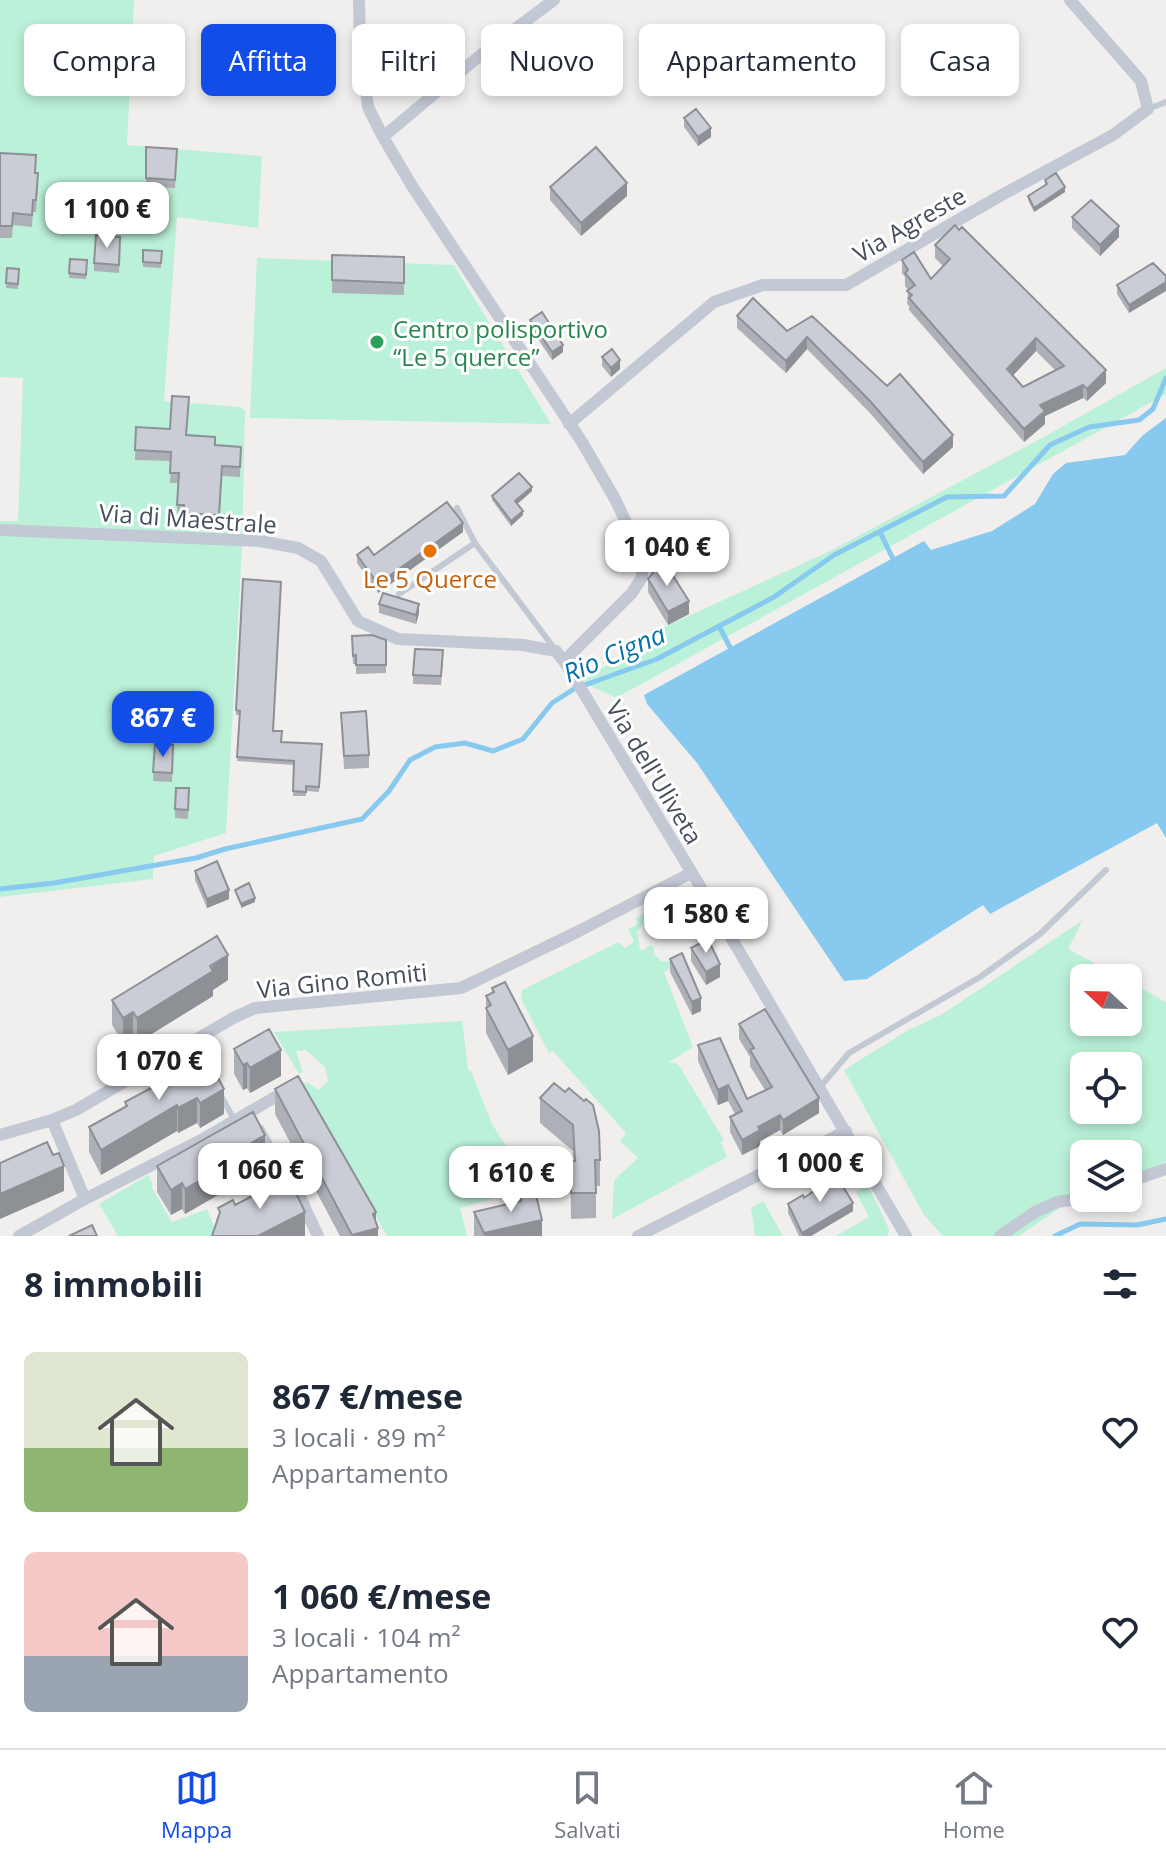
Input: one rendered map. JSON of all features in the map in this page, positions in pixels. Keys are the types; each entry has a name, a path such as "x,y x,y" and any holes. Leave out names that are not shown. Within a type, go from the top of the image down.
{"street":[{"path":"359,0 360,47 368,107 383,137 615,499 643,563 642,577 632,593 571,654 566,664 556,651"},
{"path":"383,137 483,53 554,0"},
{"path":"1070,0 1141,81 1148,109"},
{"name":"Via Agreste","path":"569,424 714,302 763,285 846,285 1113,135 1148,109"},
{"name":"Via di Maestrale","path":"0,530 260,541 298,548 321,561 358,621 398,639 523,645 556,651"},
{"name":"Via dell'Uliveta","path":"566,664 906,1236"},
{"name":"Via Gino Romiti","path":"0,1135 76,1110 233,1018 266,1006 461,988 691,873"},
{"path":"19,1236 250,1113 297,1084"},
{"path":"250,1113 279,1167 299,1195 318,1236"},
{"path":"52,1120 85,1199"},
{"path":"638,1236 846,1131"},
{"path":"1142,1177 1166,1169"},
{"path":"1000,1236 1035,1212 1070,1200"}],"lane":[{"path":"1148,109 1166,102"},
{"path":"457,508 475,543 556,651"},
{"path":"399,594 475,543"},
{"path":"820,1087 849,1053 980,977 1040,934 1106,870"},
{"path":"191,1042 205,1068"},
{"path":"220,1094 235,1121"}],"green space":[{"path":"0,0 134,0 133,24 24,24 24,96 129,96 127,145 262,156 258,228 177,217 164,401 240,407 245,410 242,549 226,833 154,856 153,879 0,897 0,521 18,521 23,378 0,377"},
{"name":"Centro polisportivo “Le 5 querce”","path":"257,258 454,265 551,424 250,418"},
{"path":"1166,368 1166,394 616,698 582,682 654,632 832,550"},
{"path":"676,898 682,899 644,916 650,925 643,925 637,931 640,949 650,945 662,962 675,960 678,964 664,972 693,1047 669,1062 678,1064 724,1140 721,1142 727,1157 612,1219 614,1180 638,1158 620,1141 626,1133 553,1051 549,1053 521,999 522,990 619,942 625,948 634,942 628,929 638,924 636,918"},
{"path":"1083,920 1068,949 1096,964 1070,964 1070,1036 1142,1036 1142,989 1166,1002 1166,1162 1142,1172 1142,1140 1070,1140 1070,1203 1019,1236 943,1236 924,1215 844,1070 910,1029 941,1015"},
{"path":"462,1021 468,1070 492,1124 521,1169 527,1189 460,1208 467,1236 387,1236 302,1083 319,1090 328,1081 325,1067 306,1050 296,1051 303,1072 299,1074 274,1032"},
{"path":"148,1175 172,1222 207,1209 218,1236 118,1236 99,1204"},
{"path":"868,1185 889,1229 888,1236 836,1236 869,1217 856,1192"},
{"path":"763,1201 783,1236 755,1236 751,1208"}],"water":[{"path":"1166,418 1166,838 1157,823 990,914 983,905 867,979 844,981 697,763 647,704 644,695 924,541 931,550 992,531 1035,504 1053,474 1066,463 1125,455 1143,435"}],"building":[{"path":"696,109 711,128 698,137 684,118"},
{"path":"146,147 177,149 175,180 146,178"},
{"path":"596,147 627,183 581,223 550,187"},
{"path":"0,153 36,155 35,173 38,173 32,215 13,213 12,226 0,226"},
{"path":"1056,173 1065,187 1034,208 1028,196 1047,184 1045,180"},
{"path":"89,186 107,187 107,199 89,198"},
{"path":"1091,200 1119,226 1100,245 1072,217"},
{"path":"955,225 959,230 962,227 1106,370 1087,389 1083,385 1040,405 1045,411 1024,429 909,298 912,295 907,291 915,285 905,273 908,270 902,260 914,252 931,279 950,259 935,245","holes":["1036,338 1064,366 1023,387 1007,369"]},
{"path":"96,235 120,237 119,265 94,263"},
{"path":"143,250 162,251 161,263 143,262"},
{"path":"332,255 404,257 404,283 332,280"},
{"path":"70,259 87,260 86,275 69,273"},
{"path":"1153,263 1166,276 1166,282 1129,305 1117,285"},
{"path":"7,268 19,269 18,284 6,283"},
{"path":"753,298 787,331 812,316 887,386 900,374 953,435 923,462 870,401 807,337 786,361 737,316"},
{"path":"542,312 563,345 552,352 530,320"},
{"path":"612,349 620,360 611,368 602,357"},
{"path":"172,396 189,397 186,435 215,437 215,445 241,447 240,467 222,466 219,515 184,513 184,505 177,505 179,473 170,473 171,452 135,450 136,427 170,429"},
{"path":"519,473 532,487 515,501 523,511 511,521 492,496"},
{"path":"447,502 463,523 378,584 357,555 368,547 374,555"},
{"path":"663,560 689,601 668,612 648,579"},
{"path":"243,579 281,582 273,731 282,731 281,742 322,744 319,787 306,786 306,792 293,791 294,761 237,757 240,711 236,710"},
{"path":"383,593 419,604 416,615 379,604"},
{"path":"372,635 386,640 386,665 356,665 352,636"},
{"path":"415,649 443,650 441,676 413,675"},
{"path":"366,711 369,755 344,756 341,713"},
{"path":"182,714 198,715 197,731 181,730"},
{"path":"155,744 173,745 172,773 153,772"},
{"path":"176,788 189,788 188,810 175,809"},
{"path":"217,861 229,890 207,899 195,871"},
{"path":"249,883 255,898 241,904 235,890"},
{"path":"217,936 228,955 210,966 213,971 137,1018 133,1012 123,1018 112,1000"},
{"path":"708,939 720,964 706,972 691,948"},
{"path":"682,953 701,998 692,1002 670,959"},
{"path":"505,982 533,1036 508,1050 486,1008 491,1005 486,996 494,992 492,988"},
{"path":"765,1009 819,1098 783,1120 780,1115 758,1127 760,1130 742,1140 730,1117 742,1111 728,1085 718,1090 698,1045 720,1038 747,1099 772,1087 739,1024"},
{"path":"269,1029 281,1050 250,1068 247,1063 243,1065 234,1049"},
{"path":"207,1058 224,1089 200,1103 197,1098 178,1108 177,1105 101,1150 89,1127 127,1106 125,1102"},
{"path":"298,1076 376,1212 373,1214 378,1228 352,1235 275,1089"},
{"path":"554,1083 565,1092 569,1088 593,1105 599,1131 600,1160 595,1160 596,1193 571,1193 570,1161 575,1161 573,1125 540,1098"},
{"path":"253,1112 265,1135 248,1145 251,1151 185,1189 182,1183 171,1190 157,1166"},
{"path":"47,1142 53,1155 59,1153 64,1166 0,1194 0,1163"},
{"path":"836,1175 853,1203 802,1233 788,1204 803,1195 804,1198"},
{"path":"288,1176 305,1212 258,1236 212,1236 220,1212 218,1208 233,1200 235,1205 258,1193 255,1188 270,1181 271,1185"},
{"path":"535,1191 542,1220 484,1233 474,1212 521,1201 520,1194"},
{"path":"92,1225 97,1236 69,1236"}],"waterway":[{"name":"Rio Cigna","path":"0,889 54,883 196,858 362,819 389,791 410,760 435,747 465,743 493,751 523,739 552,703 574,689 657,659 774,597 834,555 947,497 1004,496 1050,445 1089,427 1139,420 1153,409 1166,378"},
{"path":"880,532 895,563"},
{"path":"719,626 733,653"},
{"path":"1055,1236 1080,1224 1137,1225 1166,1219"}],"place":[{"name":"Centro polisportivo “Le 5 querce”","path":"377,342"},
{"name":"Le 5 Querce","path":"430,551"}]}
